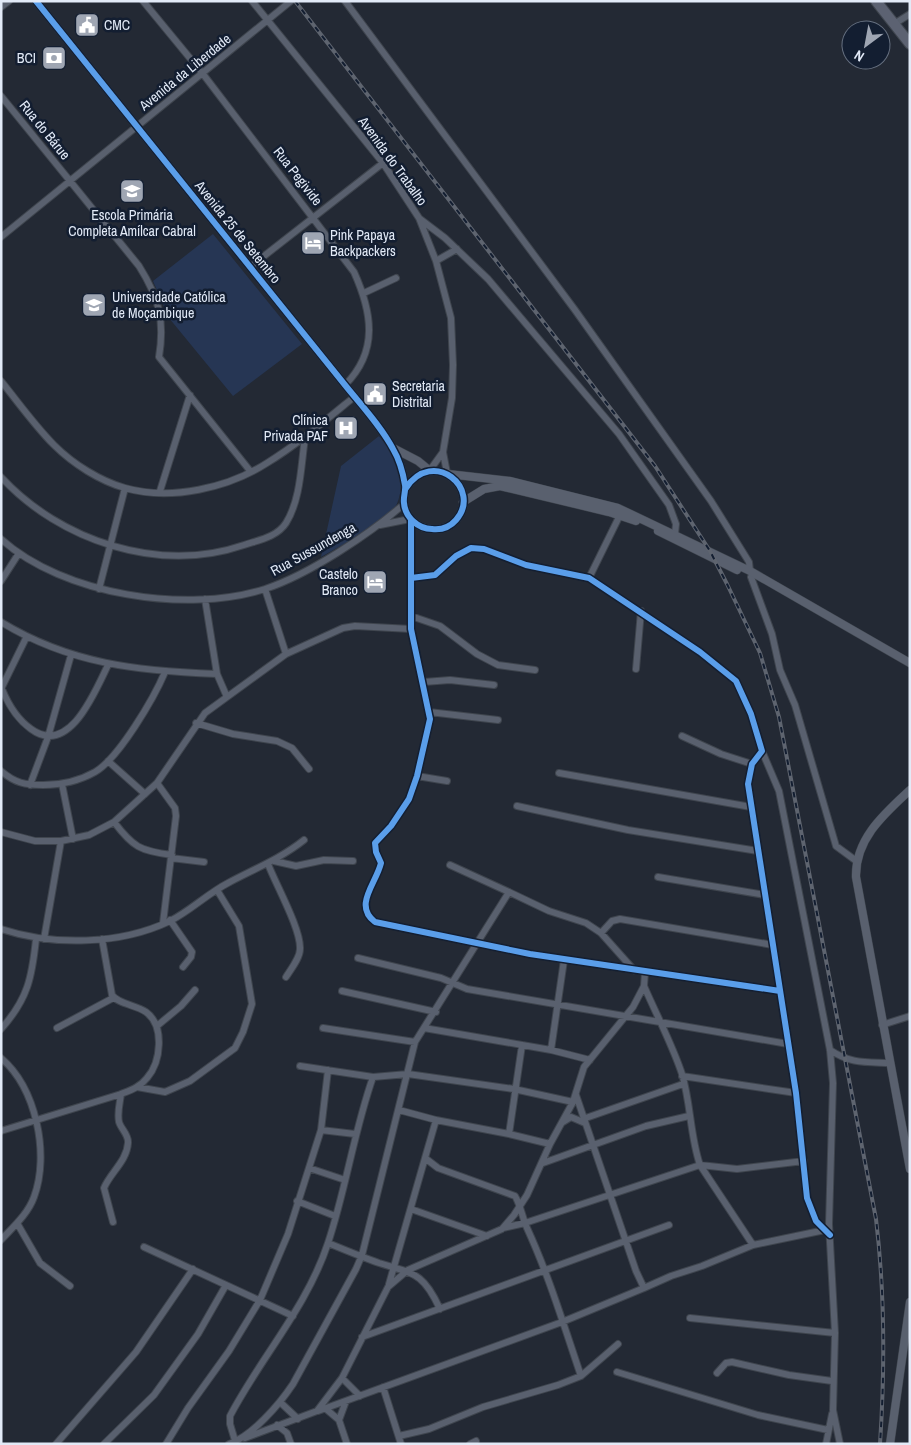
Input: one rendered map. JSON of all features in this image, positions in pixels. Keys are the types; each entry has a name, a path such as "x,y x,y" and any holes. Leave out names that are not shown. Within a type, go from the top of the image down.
{"highway":[{"path":"870,1 885,18 894,24"},
{"path":"876,1 910,44"}],"street":[{"path":"1,7 9,1"},
{"name":"Avenida 25 de Setembro","path":"36,1 345,384 393,448 406,488"},
{"name":"Rua Pegivide","path":"143,1 202,74 354,272 364,292 369,315 369,340 358,372 345,384"},
{"name":"Avenida do Trabalho","path":"252,1 382,163 419,218 436,261 451,318 454,364 452,398 442,452 430,470"},
{"name":"Avenida da Liberdade","path":"1,237 291,1"},
{"path":"345,1 575,310 711,501 749,562 751,574 809,751 836,846 840,851 856,860"},
{"path":"894,24 909,16"},
{"name":"Rua do Bárue","path":"1,96 139,266 149,283 162,320 159,357 251,472"},
{"path":"250,267 382,163"},
{"path":"419,218 457,249 488,279 619,434 669,505 676,524 674,534"},
{"path":"436,261 457,249"},
{"path":"364,292 396,278"},
{"path":"1,381 55,446 97,476 125,488 160,491 208,488 251,472 305,438 354,397"},
{"path":"160,491 190,395"},
{"path":"1,477 29,503 60,524 110,546 168,555 233,549 277,533 286,523 294,505 305,438"},
{"name":"Avenida 25 de Setembro","path":"393,448 418,461 430,470"},
{"name":"Avenida do Trabalho","path":"442,452 447,473"},
{"path":"780,991 564,960 375,922 364,910 366,900 381,863 376,852 375,843 402,810 417,776 430,720 424,682 411,629 411,519 404,504 406,488 415,476 430,470 497,478 597,500 674,534 780,589 910,663"},
{"path":"447,473 458,483 464,502"},
{"path":"411,519 424,528 439,530 456,520 464,502 484,489 500,486 620,515 751,574"},
{"path":"99,589 125,488"},
{"name":"Rua Sussundenga","path":"1,539 19,553 69,579 99,589 148,597 205,600 266,589 295,576 379,525 404,504"},
{"path":"589,578 620,515"},
{"name":"Rua Sussundenga","path":"379,525 411,519"},
{"path":"412,578 435,575 456,556 471,548 484,549 526,565 589,578 700,652 736,681 751,714 762,752 779,791 830,1050 833,1092 830,1235 835,1333 832,1381 833,1410 840,1444"},
{"path":"1,582 19,553"},
{"path":"266,589 286,654"},
{"path":"205,600 217,674 227,697"},
{"path":"636,669 641,611"},
{"path":"411,616 440,626 477,654 498,665 535,670"},
{"path":"1,622 26,638 71,655 108,665 165,672 217,674"},
{"path":"1,832 35,841 61,841 89,835 114,822 157,783 196,723 205,713 286,654 343,628 355,626 411,629"},
{"path":"26,638 2,689 7,703 23,723 39,735 48,737 63,733 76,721 92,697 108,665"},
{"path":"30,785 48,737 71,655"},
{"path":"1,771 16,783 30,785 62,784 94,772 108,761 157,691 165,672"},
{"path":"424,682 450,680 494,685"},
{"path":"429,712 498,720"},
{"path":"196,723 233,734 277,740 292,748 309,769"},
{"path":"682,736 752,764"},
{"path":"762,752 752,764 748,784 751,806 796,1093 810,1208 816,1221 830,1235"},
{"path":"108,761 145,794"},
{"path":"559,773 751,806"},
{"path":"417,776 447,781"},
{"path":"157,783 175,808 176,816 163,923"},
{"path":"62,784 73,839"},
{"path":"910,790 875,824 856,860 856,877 910,1169"},
{"path":"517,806 628,830 758,851"},
{"path":"114,822 135,846 154,853 204,862"},
{"path":"1,929 36,939 102,939 138,932 170,920 217,890 271,863 304,840"},
{"path":"44,939 61,841"},
{"path":"271,863 296,866 324,860 353,861"},
{"path":"271,863 300,946 299,954 286,977"},
{"path":"450,866 549,910 586,923 601,933 634,970"},
{"path":"658,877 765,895"},
{"path":"137,1087 165,1092 190,1081 235,1048 243,1032 252,1004 239,926 217,890"},
{"path":"236,1442 280,1402 293,1384 361,1257 415,1042 436,1012 509,892"},
{"path":"601,933 612,921 620,919 773,945"},
{"path":"170,920 192,952 191,957 183,967"},
{"path":"1,1029 22,1002 29,986 36,939"},
{"path":"102,939 113,998"},
{"path":"358,958 454,983 466,989 788,1044"},
{"path":"551,1050 564,960"},
{"path":"502,1229 527,1195 550,1144 574,1098 578,1079 590,1060 633,1007 644,986 645,972"},
{"path":"644,986 663,1024 682,1076 700,1164 753,1245"},
{"path":"157,1026 181,1006 195,990"},
{"path":"342,990 436,1012"},
{"path":"1,1131 37,1118 121,1094 137,1087 146,1079 156,1061 158,1044 157,1026 147,1012 134,1005 113,998 57,1028"},
{"path":"882,1025 910,1016"},
{"path":"323,1028 415,1042"},
{"path":"424,1028 551,1050 590,1060"},
{"path":"509,1134 522,1045"},
{"path":"830,1050 845,1059 859,1062 890,1063"},
{"path":"1,1058 18,1077 34,1107 37,1118 39,1160 37,1185 29,1208 1,1240"},
{"path":"300,1066 373,1077 408,1074 574,1098"},
{"path":"166,1444 229,1351 260,1300 285,1239 322,1130 328,1070"},
{"path":"682,1076 796,1093"},
{"path":"236,1442 230,1424 230,1416 293,1316 328,1243 346,1180 355,1134 373,1077"},
{"path":"562,1123 571,1117 584,1121 683,1084"},
{"path":"113,1222 104,1188 126,1154 128,1144 127,1137 120,1123 118,1110 121,1094"},
{"path":"574,1098 611,1194 636,1271 644,1288"},
{"path":"399,1110 436,1120 550,1144"},
{"path":"543,1162 646,1126 689,1116"},
{"path":"317,1411 342,1378 388,1287 412,1209 436,1120"},
{"path":"322,1130 355,1134"},
{"path":"425,1158 438,1168 515,1196 527,1195"},
{"path":"388,1287 408,1270 502,1229 700,1164 737,1169 804,1161"},
{"path":"308,1168 346,1180"},
{"path":"421,1174 438,1168"},
{"path":"515,1196 521,1205 525,1223 546,1271 581,1376"},
{"path":"297,1201 335,1216"},
{"path":"412,1209 487,1236"},
{"path":"17,1223 40,1263 70,1286"},
{"path":"362,1338 669,1226"},
{"path":"236,1442 277,1425 326,1409 562,1322 753,1245 824,1230"},
{"path":"328,1243 361,1257 408,1270 418,1276 432,1292 440,1309"},
{"path":"144,1248 293,1316"},
{"path":"56,1444 136,1352 193,1270"},
{"path":"104,1444 154,1395 198,1334 226,1285"},
{"path":"890,1444 910,1302"},
{"path":"690,1318 835,1333"},
{"path":"398,1436 429,1429 482,1406 558,1385 581,1376 618,1344"},
{"path":"717,1373 726,1363 732,1362 789,1376 832,1381"},
{"path":"617,1372 758,1415 828,1430"},
{"path":"342,1378 360,1396"},
{"path":"383,1387 401,1444"},
{"path":"339,1420 346,1401"},
{"path":"280,1402 294,1420"},
{"path":"326,1409 339,1420 347,1444"},
{"path":"826,1444 833,1410"},
{"path":"287,1433 294,1420"},
{"path":"277,1425 287,1433 291,1444"}],"shaded area":[{"path":"213,234 302,344 233,396 169,318 153,281"},
{"path":"379,436 398,462 401,486 398,502 385,521 321,557 341,466"}],"railway":[{"path":"295,1 655,466 710,551 760,653 779,717 876,1219 883,1331 880,1444"}],"cycle path":[{"path":"36,1 383,432 400,466 405,485 405,508 413,521 422,527 439,529 454,522 463,508 463,496 459,485 451,477 441,472 429,471 417,476 406,488"},
{"path":"411,520 411,629 430,719 417,776 409,799 391,826 375,843 376,852 381,863 366,901 366,909 369,915 375,922 530,954 780,991"},
{"path":"411,578 435,575 456,556 471,548 484,549 526,565 589,578 700,652 736,681 751,714 762,751 752,764 748,784 796,1093 807,1198 816,1221 830,1235"}],"place":[{"name":"CMC","path":"87,25"},
{"name":"BCI","path":"54,58"},
{"name":"Escola Primária Completa Amílcar Cabral","path":"132,191"},
{"name":"Pink Papaya Backpackers","path":"313,243"},
{"name":"Universidade Católica de Moçambique","path":"94,305"},
{"name":"Secretaria Distrital","path":"375,394"},
{"name":"Clínica Privada PAF","path":"346,428"},
{"name":"Castelo Branco","path":"375,582"}]}
